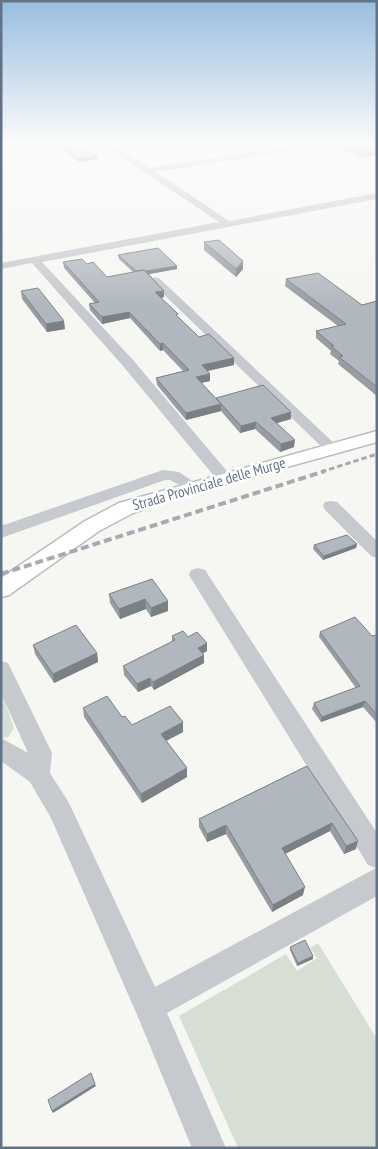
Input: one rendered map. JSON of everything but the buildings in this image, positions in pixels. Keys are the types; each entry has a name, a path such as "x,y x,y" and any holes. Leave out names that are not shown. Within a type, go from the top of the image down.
{"main road":[{"name":"Strada Provinciale delle Murge","path":"1,588 92,526 126,508 377,436"}],"street":[{"path":"190,199 228,224"},
{"path":"1,266 363,199"},
{"path":"35,260 128,363 225,479"},
{"path":"155,280 332,449"},
{"path":"1,532 163,475 172,475 195,488"},
{"path":"331,506 377,552"},
{"path":"198,575 377,856"},
{"path":"1,669 40,753 38,775"},
{"path":"1,748 38,775 60,811 150,1008 209,1148"},
{"path":"150,1008 377,881"}],"shaded area":[{"path":"1,690 14,728 8,737 3,738"},
{"path":"318,943 377,1039 377,1148 238,1148 179,1016 286,954 297,971 317,958 310,948"}],"railway":[{"path":"321,472 377,454"},
{"path":"1,574 325,471"}]}
